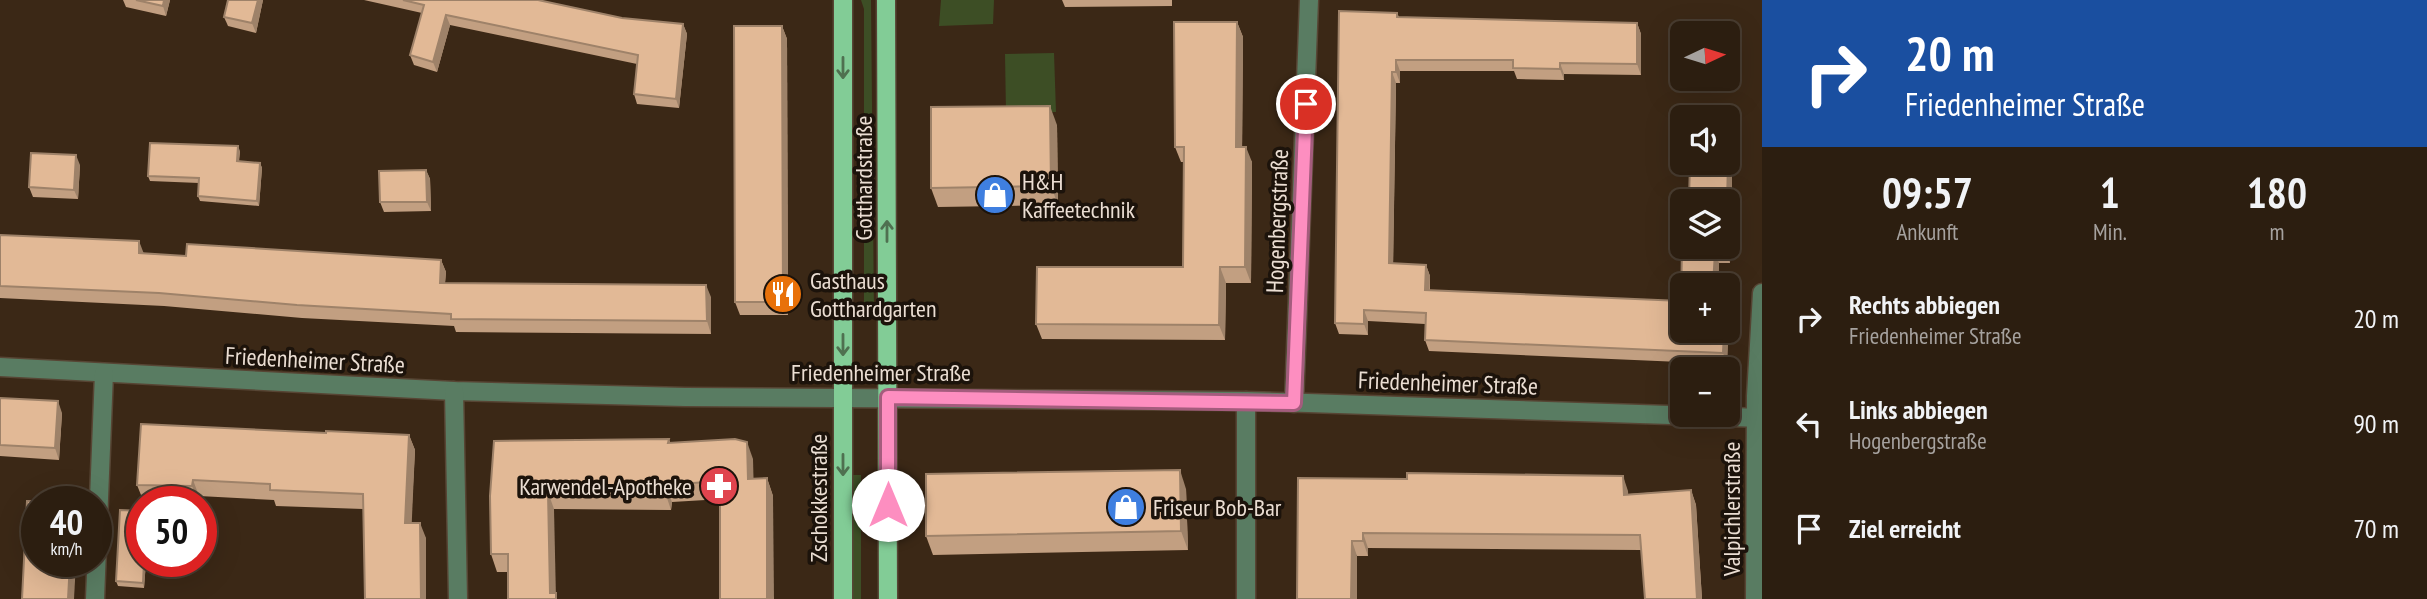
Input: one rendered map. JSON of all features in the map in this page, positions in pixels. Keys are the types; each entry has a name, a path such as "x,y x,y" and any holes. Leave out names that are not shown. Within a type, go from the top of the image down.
{"main road":[{"name":"Gotthardstraße","path":"843,0 843,397"},
{"name":"Gotthardstraße","path":"886,0 888,397"},
{"name":"Zschokkestraße","path":"843,397 843,599"},
{"path":"888,397 888,599"}],"street":[{"name":"Hogenbergstraße","path":"1294,403 1309,0"},
{"name":"Valpichlerstraße","path":"1755,599 1762,293"},
{"name":"Friedenheimer Straße","path":"0,367 454,391 685,397 1246,401 1759,418"},
{"path":"94,599 104,373"},
{"path":"454,391 458,599"},
{"path":"1246,401 1246,599"}],"green space":[{"path":"861,0 871,0 874,315 864,314 864,9"},
{"path":"941,0 994,0 993,24 939,26"},
{"path":"1054,53 1056,112 1006,113 1005,54"},
{"path":"852,475 861,475 861,599 853,599"}],"building":[{"path":"136,0 164,0 163,6"},
{"path":"228,0 258,0 252,23 224,17"},
{"path":"403,0 538,0 622,18 683,24 676,99 634,94 638,55 446,15 433,62 410,55 424,5"},
{"path":"1339,11 1397,13 1397,17 1637,23 1637,64 1560,63 1560,69 1513,68 1513,60 1396,60 1396,72 1392,72 1389,263 1426,265 1425,290 1670,301 1670,343 1723,343 1723,353 1425,340 1426,313 1364,310 1364,324 1335,323"},
{"path":"1174,22 1237,22 1236,147 1246,147 1245,267 1220,267 1219,325 1036,324 1037,267 1183,267 1184,147 1175,147"},
{"path":"734,26 782,26 783,302 735,302"},
{"path":"1050,106 1051,186 931,188 931,107"},
{"path":"150,143 238,146 237,161 260,163 257,201 198,196 199,178 148,176"},
{"path":"31,153 76,155 74,190 29,187"},
{"path":"426,170 427,202 380,202 379,171"},
{"path":"1690,175 1728,175 1727,189 1689,189"},
{"path":"0,235 139,241 139,253 186,256 187,244 441,260 440,283 706,285 707,321 451,319 451,314 159,293 0,286"},
{"path":"1682,259 1715,259 1714,273 1682,273"},
{"path":"0,398 58,401 55,448 0,445"},
{"path":"141,424 409,435 405,523 420,523 421,599 365,599 363,494 270,490 270,484 193,480 192,486 137,485"},
{"path":"669,439 668,443 735,439 747,442 748,479 767,478 767,599 720,599 720,481 665,485 665,492 548,492 550,593 556,593 556,599 508,599 508,554 491,554 490,496 494,441"},
{"path":"1180,470 1181,531 926,536 926,474"},
{"path":"1407,473 1623,476 1624,495 1691,490 1697,599 1645,599 1640,535 1363,533 1363,541 1352,541 1351,599 1297,599 1298,478 1407,479"},
{"path":"120,510 126,510 126,577 143,577 143,583 116,581"},
{"path":"23,577 69,577 68,599 22,599"}],"place":[{"name":"H&H Kaffeetechnik","path":"995,195"},
{"name":"Gasthaus Gotthardgarten","path":"783,294"},
{"name":"Karwendel-Apotheke","path":"719,486"},
{"name":"Friseur Bob-Bar","path":"1126,507"}],"route":[{"path":"888,505 888,397 1294,403 1306,104"}]}
